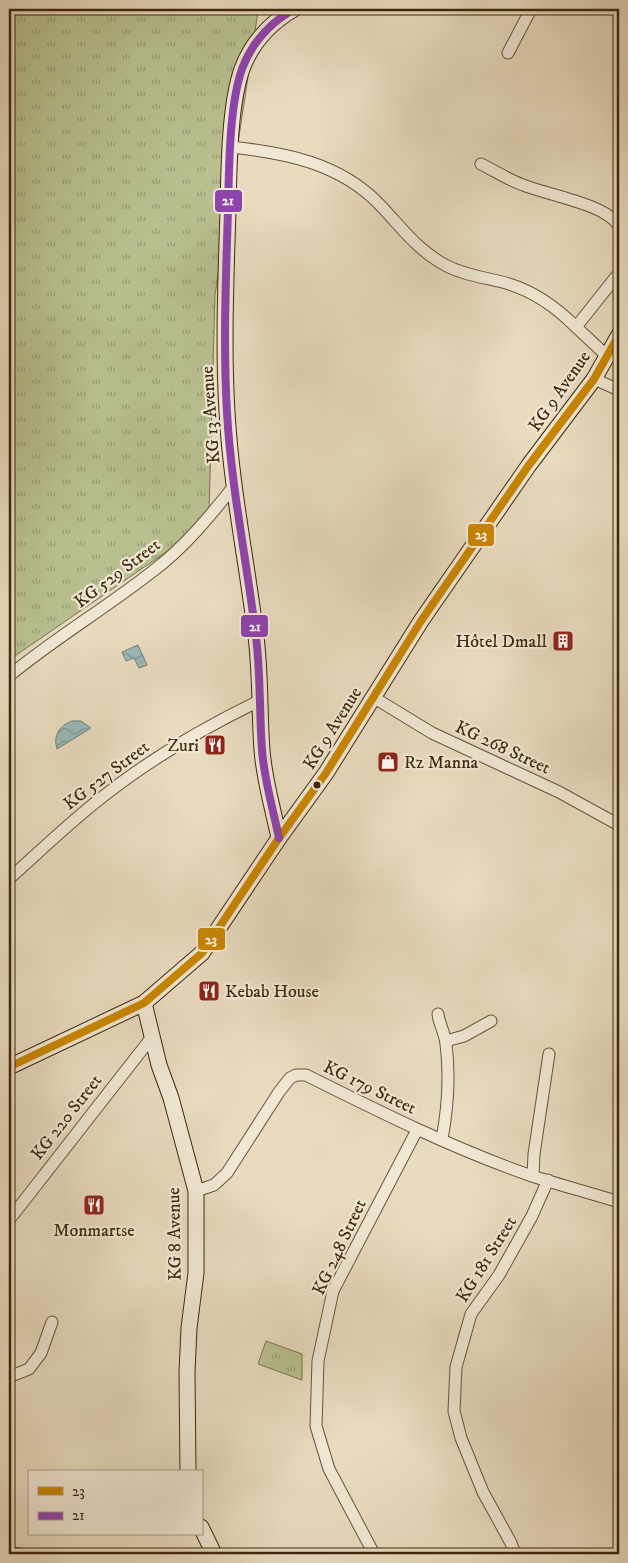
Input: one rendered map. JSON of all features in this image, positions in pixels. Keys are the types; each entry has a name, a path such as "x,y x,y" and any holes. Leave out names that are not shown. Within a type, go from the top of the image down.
{"street":[{"name":"KG 13 Avenue","path":"279,838 262,750 262,700 255,629 234,486 227,414 224,325 231,147 242,70 258,38 280,17 294,9"},
{"path":"508,52 531,9"},
{"path":"231,147 292,156 320,164 349,179 379,204 408,238 426,254 449,267 511,285 540,297 561,312 607,356"},
{"path":"482,164 522,185 600,211 615,220 619,226"},
{"path":"576,327 619,273"},
{"name":"KG 9 Avenue","path":"9,1067 144,1002 202,953 279,838 326,773 421,621 529,465 594,379 619,335"},
{"path":"594,379 619,390"},
{"name":"KG 529 Street","path":"9,676 36,653 58,641 80,622 154,571 192,536 234,486"},
{"name":"KG 268 Street","path":"373,697 432,733 559,792 619,825"},
{"name":"KG 527 Street","path":"9,879 100,798 148,763 237,712 262,700"},
{"name":"KG 8 Avenue","path":"144,1002 152,1037 171,1098 196,1191 196,1273 188,1362 188,1470"},
{"path":"438,1014 446,1041 449,1084 442,1139"},
{"path":"446,1041 464,1036 491,1021"},
{"name":"KG 220 Street","path":"9,1220 152,1037"},
{"path":"533,1176 534,1154 549,1054"},
{"name":"KG 179 Street","path":"196,1191 214,1185 227,1173 279,1092 296,1075 306,1075 417,1130 533,1176 619,1202"},
{"name":"KG 248 Street","path":"374,1554 329,1469 316,1426 318,1361 333,1291 417,1130"},
{"name":"KG 181 Street","path":"515,1554 511,1542 483,1492 461,1438 454,1411 456,1367 471,1314 499,1275 532,1216 548,1180"},
{"path":"9,1377 29,1369 41,1353 52,1322"},
{"path":"202,1529 214,1554"},
{"path":"9,1554 20,1554"}],"green space":[{"path":"9,9 261,9 258,11 215,295 209,511 169,550 9,660"},
{"path":"266,1341 302,1354 302,1380 258,1364"}],"water":[{"path":"138,645 147,665 139,668 134,658 126,661 122,652"},
{"path":"72,721 81,721 91,728 57,749 56,740 58,732"}],"transit line":[{"name":"21","path":"279,838 263,761 257,644 229,439 225,362 225,311 229,158 234,101 242,69 251,50 277,20 294,9"},
{"name":"23","path":"9,1067 144,1003 202,953 279,838 326,773 421,621 529,465 594,379 619,335"}],"place":[{"name":"Hôtel Dmall","path":"563,641"},
{"name":"Zuri","path":"215,745"},
{"name":"Rz Manna","path":"388,762"},
{"name":"Kebab House","path":"209,991"},
{"name":"Monmartse","path":"94,1205"}]}
